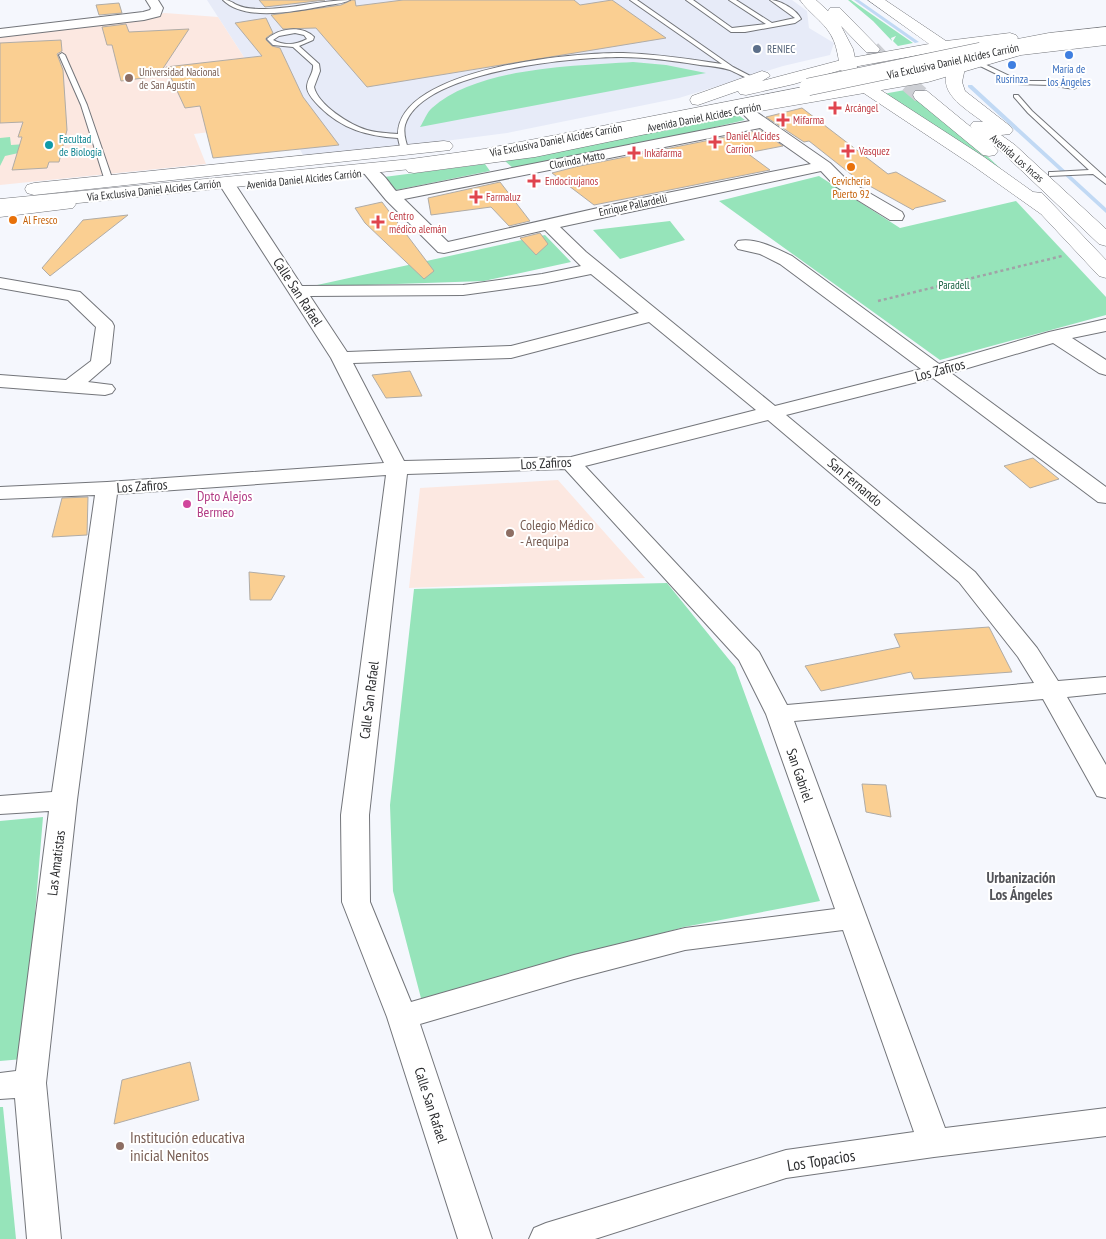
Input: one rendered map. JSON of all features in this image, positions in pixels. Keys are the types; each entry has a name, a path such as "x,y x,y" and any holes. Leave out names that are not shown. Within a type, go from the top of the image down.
{"main road":[{"path":"807,0 825,16 836,30 845,47 854,77 867,83 887,84 928,77 952,56 1106,32"},
{"path":"822,0 880,48 866,22 840,0"},
{"path":"875,0 952,56 981,56 1106,40"},
{"name":"Vía Exclusiva Daniel Alcides Carrión","path":"0,205 411,164 484,154 1106,32"},
{"name":"Avenida Daniel Alcides Carrión","path":"0,211 371,172 535,152 744,108 817,90 854,77 916,50 936,51 952,56"},
{"path":"952,56 957,93 1055,174 1100,234"},
{"path":"698,100 789,68 822,60 834,60 854,77 920,124 978,161 1046,210 1106,272"},
{"name":"Avenida Daniel Alcides Carrión","path":"0,193 109,182 403,143 502,139 788,81 854,77"},
{"path":"817,90 874,101 920,124"},
{"name":"Vía Exclusiva Daniel Alcides Carrión","path":"0,199 478,147 817,90"},
{"name":"Avenida Los Incas","path":"1046,210 994,154 928,94 1009,149 1100,234"}],"street":[{"path":"0,33 144,16 155,13 158,8 152,0"},
{"path":"744,108 762,123 824,166 841,183 896,216"},
{"name":"Clorinda Matto","path":"392,197 762,123"},
{"name":"Enrique Pallardelli","path":"392,197 444,248 548,224 824,166"},
{"path":"371,172 392,197"},
{"name":"Calle San Rafael","path":"229,187 341,358 397,468 355,815 356,902 402,1017 475,1239"},
{"name":"San Fernando","path":"548,224 595,268 772,412 967,577 1028,653 1051,690 1106,789"},
{"path":"744,245 766,250 786,260 1106,497"},
{"path":"298,291 463,290 542,279 595,268"},
{"path":"0,283 74,296 105,326 100,363 71,386"},
{"path":"341,358 511,352 652,316"},
{"name":"Los Zafiros","path":"0,493 107,488 397,468 571,464 937,371 1056,336 1106,325"},
{"path":"1056,336 1106,369"},
{"path":"0,382 105,389"},
{"name":"San Gabriel","path":"571,464 750,656 779,714 934,1143"},
{"name":"Las Amatistas","path":"44,1239 15,1085 64,800 107,488"},
{"path":"779,714 1106,685"},
{"path":"0,805 64,800"},
{"path":"402,1017 574,968 685,939 854,918"},
{"name":"Los Topacios","path":"546,1239 786,1164 934,1143 1106,1122"}],"lane":[{"path":"226,0 229,5 236,8 258,12 347,0"},
{"path":"633,0 731,68 753,80"},
{"path":"688,0 731,30 745,30 798,19 797,16 773,0"},
{"path":"732,0 771,25"},
{"path":"294,45 306,42 311,37 303,32 289,31 270,38 275,43 294,45 316,64 317,73 311,83 311,89 320,104 336,117 359,131 403,143 402,123 415,104 427,95 458,79 488,71 600,55 670,58 731,68"},
{"path":"62,55 84,104 109,182"},
{"path":"981,56 1019,83 1049,83 1074,87"},
{"path":"1016,96 1030,112 1106,182"},
{"path":"1055,174 1093,172"}],"path":[{"path":"848,307 1085,250"}],"shaded area":[{"path":"207,0 792,0 807,11 809,28 834,43 830,55 783,66 679,98 507,133 305,159 286,122"},
{"name":"Universidad Nacional de San Agustín","path":"165,13 218,17 286,122 194,134 206,164 0,185 0,33"},
{"name":"Colegio Médico - Arequipa","path":"558,480 645,578 409,588 420,488"}],"green space":[{"path":"848,0 851,0 913,43 898,46 893,41 896,36 891,38 892,41 873,21"},
{"path":"633,62 666,65 706,73 420,127 432,108 451,94 500,76 583,65"},
{"path":"905,90 969,139 1002,170 999,171 883,94"},
{"path":"737,114 745,120 664,139 513,168 505,161"},
{"path":"10,137 11,145 26,144 23,152 5,156 0,166 0,138"},
{"path":"485,164 490,171 396,190 384,177"},
{"name":"Paradell","path":"819,176 900,228 1016,201 1106,297 1106,315 940,360 719,201"},
{"path":"670,221 685,240 620,259 593,230"},
{"path":"545,235 571,262 484,281 308,287"},
{"path":"667,583 735,667 820,901 684,927 422,1002 393,891 390,805 414,589"},
{"path":"43,817 23,1059 0,1061 0,821"},
{"path":"0,1107 3,1107 16,1239 0,1239"}],"building":[{"path":"259,0 325,0 265,7"},
{"path":"355,0 356,6 403,0 574,0 580,5 612,0 666,38 367,87 316,28 283,29 271,15 341,5"},
{"path":"119,3 122,13 99,15 96,5"},
{"path":"266,18 273,33 266,40 272,46 280,48 303,97 339,145 213,158 200,106 185,108 166,67 262,56 235,23"},
{"path":"126,24 129,32 189,29 158,76 121,81 112,45 107,45 102,27"},
{"path":"61,40 62,51 57,54 63,70 67,130 59,162 49,162 47,168 12,170 22,137 18,137 23,122 0,123 0,43"},
{"path":"802,108 888,174 896,172 946,201 913,210 857,179 809,141 804,142 766,117"},
{"path":"760,130 783,146 747,153 770,170 594,205 552,173 575,167"},
{"path":"500,182 530,221 509,226 491,207 431,215 428,198"},
{"path":"382,202 434,271 424,279 365,223 355,208"},
{"path":"128,215 50,276 42,268 83,220"},
{"path":"540,233 548,244 536,255 520,238"},
{"path":"410,371 422,396 386,398 372,375"},
{"path":"1033,458 1059,479 1030,488 1004,466"},
{"path":"88,497 87,535 52,537 62,498"},
{"path":"249,572 285,576 271,600 250,600"},
{"path":"989,627 1012,672 914,679 911,672 821,691 805,666 900,647 894,634"},
{"path":"862,784 886,785 891,817 866,812"},
{"path":"190,1062 199,1100 114,1124 122,1080"}],"waterway":[{"path":"856,0 917,42"},
{"path":"970,86 1106,211"}],"tunnel":[{"path":"872,49 892,70 921,95"}],"place":[{"name":"RENIEC","path":"757,49"},
{"name":"María de los Ángeles","path":"1069,55"},
{"name":"Rusrinza","path":"1012,65"},
{"name":"Universidad Nacional de San Agustín","path":"129,78"},
{"name":"Arcángel","path":"835,108"},
{"name":"Mifarma","path":"783,120"},
{"name":"Daniel Alcides Carrion","path":"715,142"},
{"name":"Facultad de Biología","path":"49,145"},
{"name":"Vasquez","path":"848,151"},
{"name":"Inkafarma","path":"634,153"},
{"name":"Cevicheria Puerto 92","path":"851,167"},
{"name":"Endocirujanos","path":"534,181"},
{"name":"Farmaluz","path":"476,197"},
{"name":"Al Fresco","path":"13,220"},
{"name":"Centro médico alemán","path":"378,222"},
{"name":"Dpto Alejos Bermeo","path":"187,504"},
{"name":"Colegio Médico - Arequipa","path":"510,533"},
{"name":"Institución educativa inicial Nenitos","path":"120,1146"}],"district":[{"name":"Urbanización Los Ángeles","path":"1021,886"}]}
